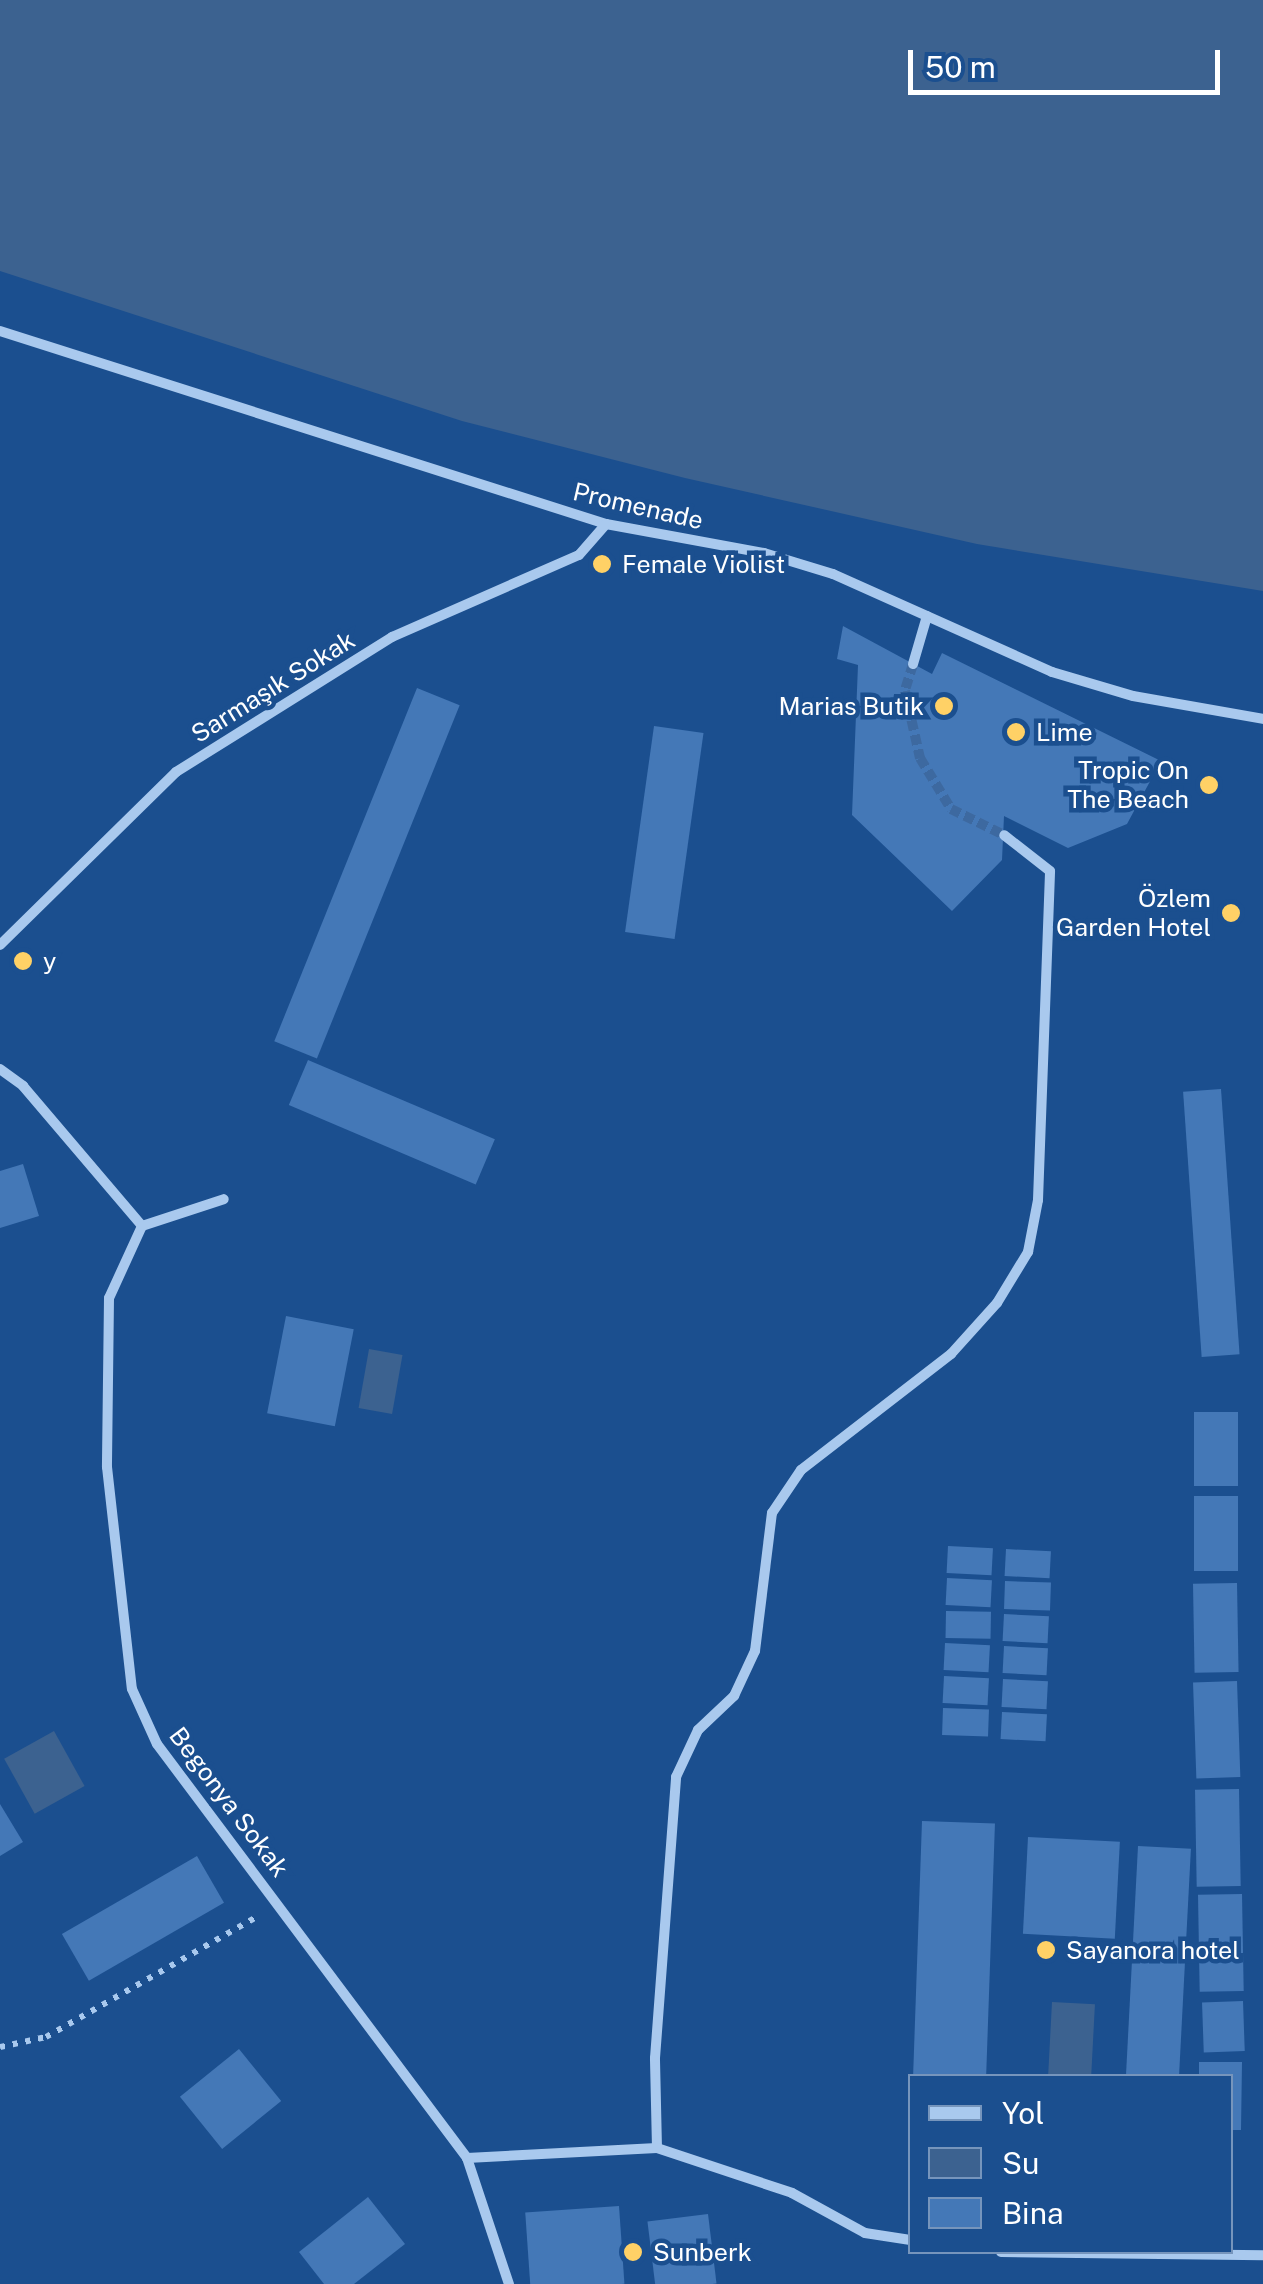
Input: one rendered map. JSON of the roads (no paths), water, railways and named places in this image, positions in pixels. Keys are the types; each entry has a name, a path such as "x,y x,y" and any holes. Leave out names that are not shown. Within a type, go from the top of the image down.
{"street":[{"name":"Promenade","path":"0,331 606,524 764,552 833,574 1052,672 1133,696 1263,719"},
{"name":"Sarmaşık Sokak","path":"0,945 176,772 392,637 580,555 606,524"},
{"path":"913,664 927,616"},
{"path":"657,2148 655,2058 676,1777 698,1730 734,1696 755,1651 772,1513 802,1470 951,1354 997,1303 1028,1252 1038,1200 1051,949 1050,871 1004,836"},
{"path":"0,1069 23,1086 142,1226 224,1200"},
{"name":"Begonya Sokak","path":"142,1226 110,1298 109,1317 107,1466 132,1689 157,1744 284,1908 466,2158 509,2284"},
{"path":"466,2158 657,2148 792,2193 865,2233 908,2240"},
{"path":"1176,2254 1263,2255"}],"water":[{"path":"0,0 1263,0 1263,591 977,544 685,478 462,421 0,271"},
{"path":"369,1349 402,1355 392,1414 359,1408"},
{"path":"54,1731 85,1786 35,1814 4,1759"},
{"path":"1052,2002 1095,2004 1091,2074 1048,2074"}],"tunnel":[{"path":"913,664 905,691 920,758 951,809 1004,835"}],"place":[{"name":"Female Violist","path":"602,564"},
{"name":"Marias Butik","path":"944,706"},
{"name":"Lime","path":"1016,732"},
{"name":"Tropic On The Beach","path":"1209,785"},
{"name":"Özlem Garden Hotel","path":"1231,913"},
{"name":"y","path":"23,961"},
{"name":"Sayanora hotel","path":"1046,1950"},
{"name":"Sunberk","path":"633,2252"}]}
